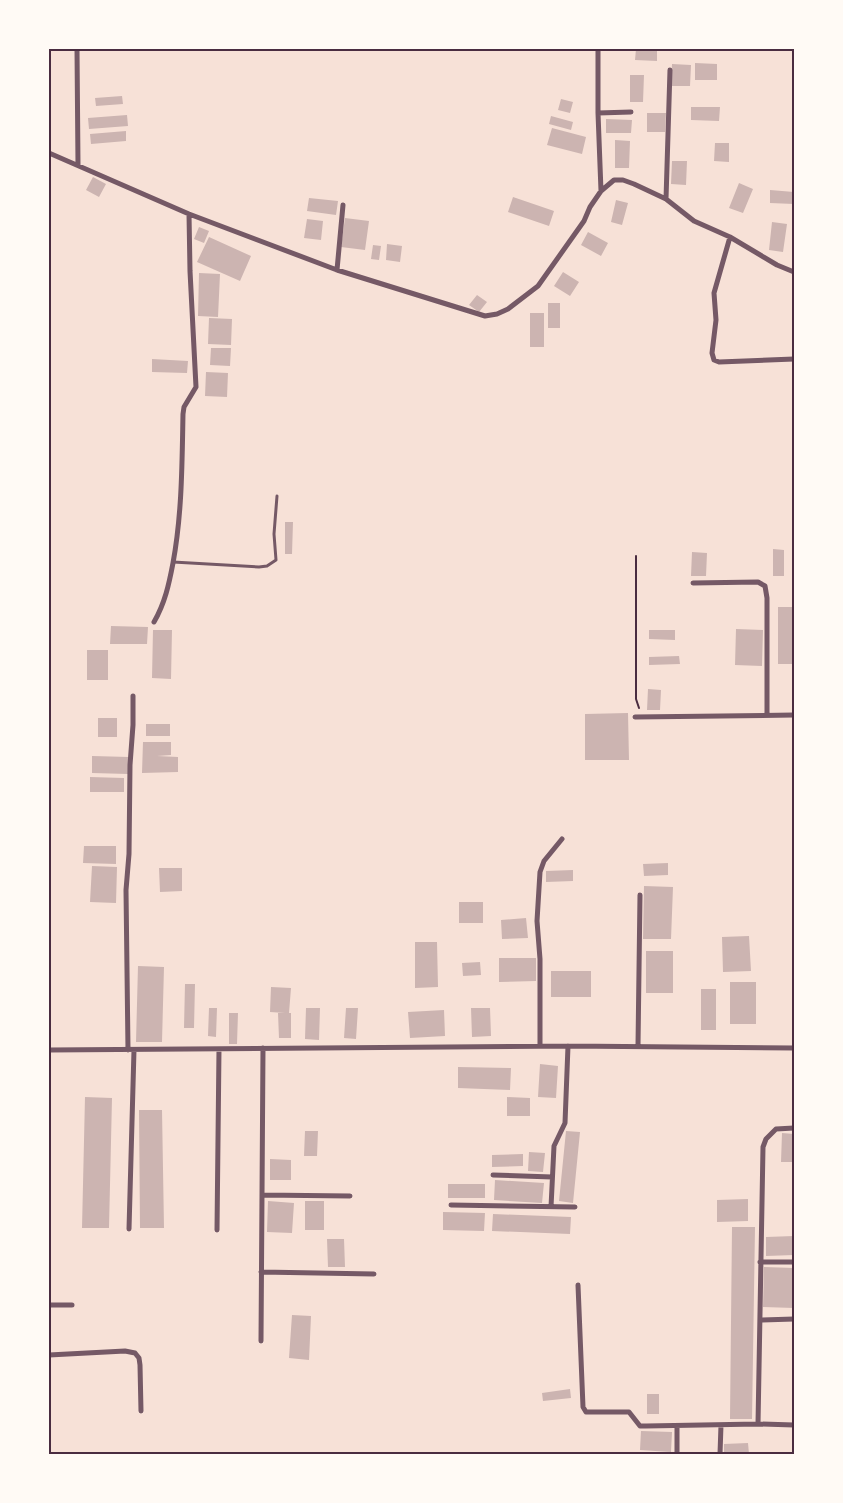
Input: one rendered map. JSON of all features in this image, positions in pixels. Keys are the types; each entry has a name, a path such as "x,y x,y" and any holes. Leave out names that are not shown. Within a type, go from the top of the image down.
{"street":[{"path":"77,49 78,166"},
{"path":"598,49 601,191"},
{"path":"666,199 670,70"},
{"path":"598,113 631,112"},
{"path":"49,153 190,214 337,270 485,316 508,309 538,286 584,220 601,191 614,180 623,180 666,199 694,221 730,237 776,265 794,272"},
{"path":"337,270 342,205"},
{"path":"154,622 165,599 178,536 182,500 183,414 184,407 196,387 190,271 190,214"},
{"path":"730,237 714,293 716,320 712,353 714,360 719,362 794,359"},
{"path":"693,583 758,582 765,586 767,598 767,715"},
{"path":"129,1229 131,1050 126,890 133,696"},
{"path":"639,718 794,715"},
{"path":"540,1046 540,959 537,921 540,872 544,861 562,839"},
{"path":"638,1046 640,895"},
{"path":"49,1050 540,1046 794,1048"},
{"path":"551,1207 554,1146 564,1124 568,1046"},
{"path":"261,1341 264,1048"},
{"path":"217,1230 219,1049"},
{"path":"758,1424 763,1147 766,1139 776,1129 794,1128"},
{"path":"493,1174 552,1177"},
{"path":"262,1195 350,1196"},
{"path":"451,1205 575,1207"},
{"path":"760,1262 794,1262"},
{"path":"262,1272 374,1274"},
{"path":"578,1286 583,1407 586,1412 629,1412 640,1426 794,1425"},
{"path":"49,1305 72,1305"},
{"path":"760,1320 794,1319"},
{"path":"49,1355 125,1351 135,1353 139,1358 140,1365 140,1411"},
{"path":"720,1454 721,1424"},
{"path":"677,1426 677,1454"}],"lane":[{"path":"173,562 240,567 273,564 276,560 274,534 277,496"}],"path":[{"path":"636,556 636,699 639,718"}],"building":[{"path":"636,49 657,49 657,61 635,60"},
{"path":"695,63 717,64 717,80 695,80"},
{"path":"672,64 691,65 690,86 671,86"},
{"path":"630,75 644,75 643,102 630,102"},
{"path":"122,96 123,104 96,106 95,98"},
{"path":"561,99 573,102 570,113 558,110"},
{"path":"691,107 720,107 719,121 691,120"},
{"path":"647,113 666,113 665,132 647,132"},
{"path":"127,115 128,126 89,129 88,118"},
{"path":"551,116 573,122 571,130 549,124"},
{"path":"606,119 632,120 631,133 606,133"},
{"path":"552,128 586,137 582,154 547,145"},
{"path":"126,131 126,141 91,144 90,134"},
{"path":"615,140 630,141 629,168 615,168"},
{"path":"715,143 729,143 729,162 714,161"},
{"path":"672,161 687,161 686,185 671,184"},
{"path":"93,177 106,184 99,197 86,190"},
{"path":"739,183 753,189 743,213 729,208"},
{"path":"770,190 794,192 794,204 770,203"},
{"path":"513,197 554,211 549,226 508,212"},
{"path":"309,198 338,201 336,215 307,211"},
{"path":"616,200 628,203 622,225 611,222"},
{"path":"345,218 369,221 365,250 341,247"},
{"path":"307,219 323,221 321,240 304,238"},
{"path":"772,222 787,224 783,252 769,250"},
{"path":"199,227 209,231 204,243 194,239"},
{"path":"588,232 608,243 601,256 581,245"},
{"path":"209,237 251,256 240,281 197,262"},
{"path":"387,244 402,246 400,262 386,260"},
{"path":"373,245 381,246 379,260 371,259"},
{"path":"563,272 579,282 570,296 554,286"},
{"path":"199,273 220,274 218,317 198,316"},
{"path":"477,295 487,302 479,312 469,305"},
{"path":"548,303 560,303 560,328 548,328"},
{"path":"530,313 544,313 544,347 530,347"},
{"path":"209,318 232,319 231,345 208,344"},
{"path":"211,348 231,348 230,366 210,365"},
{"path":"152,359 188,361 187,373 152,372"},
{"path":"206,372 228,373 227,397 205,396"},
{"path":"285,522 293,522 292,554 285,554"},
{"path":"773,549 784,550 784,576 773,576"},
{"path":"692,552 707,553 706,576 691,576"},
{"path":"778,607 794,607 794,664 778,664"},
{"path":"111,626 148,627 147,644 110,644"},
{"path":"736,629 763,630 762,666 735,665"},
{"path":"153,630 172,630 171,679 152,678"},
{"path":"649,630 675,630 675,640 649,639"},
{"path":"87,650 108,650 108,680 87,680"},
{"path":"679,656 680,664 649,665 649,657"},
{"path":"648,689 661,690 660,710 647,710"},
{"path":"628,713 629,760 585,760 585,714"},
{"path":"98,718 117,718 117,737 98,737"},
{"path":"146,724 170,724 170,736 146,736"},
{"path":"143,742 171,742 171,755 157,756 178,757 178,772 142,773"},
{"path":"92,756 129,757 128,774 92,773"},
{"path":"90,777 124,778 124,792 90,792"},
{"path":"84,846 116,846 116,864 83,863"},
{"path":"668,863 668,875 644,876 643,864"},
{"path":"92,866 117,867 116,903 90,902"},
{"path":"159,868 182,868 182,891 160,892"},
{"path":"573,870 573,881 546,882 546,871"},
{"path":"644,886 673,887 671,939 643,939"},
{"path":"459,902 483,902 483,923 459,923"},
{"path":"526,918 528,938 502,939 501,920"},
{"path":"749,936 751,971 723,972 722,937"},
{"path":"415,942 437,942 438,987 415,988"},
{"path":"646,951 673,951 673,993 646,993"},
{"path":"499,958 536,958 536,981 499,982"},
{"path":"480,962 481,975 463,976 462,963"},
{"path":"138,966 164,967 162,1042 136,1042"},
{"path":"551,971 591,971 591,997 551,997"},
{"path":"730,982 756,982 756,1024 730,1024"},
{"path":"185,984 195,984 194,1028 184,1028"},
{"path":"271,987 291,988 289,1013 291,1013 291,1038 279,1038 278,1013 285,1013 270,1012"},
{"path":"701,989 716,989 716,1030 701,1030"},
{"path":"209,1008 217,1008 216,1037 208,1036"},
{"path":"306,1008 320,1008 319,1040 305,1039"},
{"path":"346,1008 358,1008 356,1039 344,1038"},
{"path":"471,1008 490,1008 491,1036 472,1037"},
{"path":"444,1010 445,1036 410,1038 408,1012"},
{"path":"229,1013 238,1013 237,1044 229,1044"},
{"path":"540,1064 558,1066 556,1098 538,1097"},
{"path":"458,1067 511,1068 510,1090 458,1088"},
{"path":"85,1097 112,1098 109,1228 82,1228"},
{"path":"507,1097 530,1098 530,1116 507,1116"},
{"path":"139,1110 162,1110 164,1228 140,1228"},
{"path":"305,1131 318,1131 317,1156 304,1156"},
{"path":"566,1131 580,1132 573,1203 559,1201"},
{"path":"782,1133 794,1134 794,1162 781,1162"},
{"path":"529,1152 545,1153 543,1172 528,1171"},
{"path":"523,1154 523,1166 492,1167 492,1155"},
{"path":"270,1159 291,1160 291,1180 270,1180"},
{"path":"495,1180 544,1183 542,1203 494,1200"},
{"path":"448,1184 485,1184 485,1198 448,1198"},
{"path":"748,1199 748,1221 717,1222 717,1200"},
{"path":"268,1201 294,1203 292,1233 267,1232"},
{"path":"305,1201 324,1201 324,1230 305,1230"},
{"path":"443,1212 485,1213 484,1231 443,1230"},
{"path":"493,1214 571,1217 570,1234 492,1231"},
{"path":"732,1227 755,1227 752,1419 730,1419"},
{"path":"794,1236 794,1255 766,1256 766,1237"},
{"path":"327,1239 344,1239 345,1267 328,1267"},
{"path":"764,1267 794,1268 794,1308 763,1307"},
{"path":"292,1315 311,1316 309,1360 289,1358"},
{"path":"570,1389 571,1398 543,1401 542,1393"},
{"path":"647,1394 659,1394 659,1414 647,1414"},
{"path":"641,1431 672,1432 671,1452 640,1450"},
{"path":"748,1443 749,1454 724,1454 724,1444"}]}
